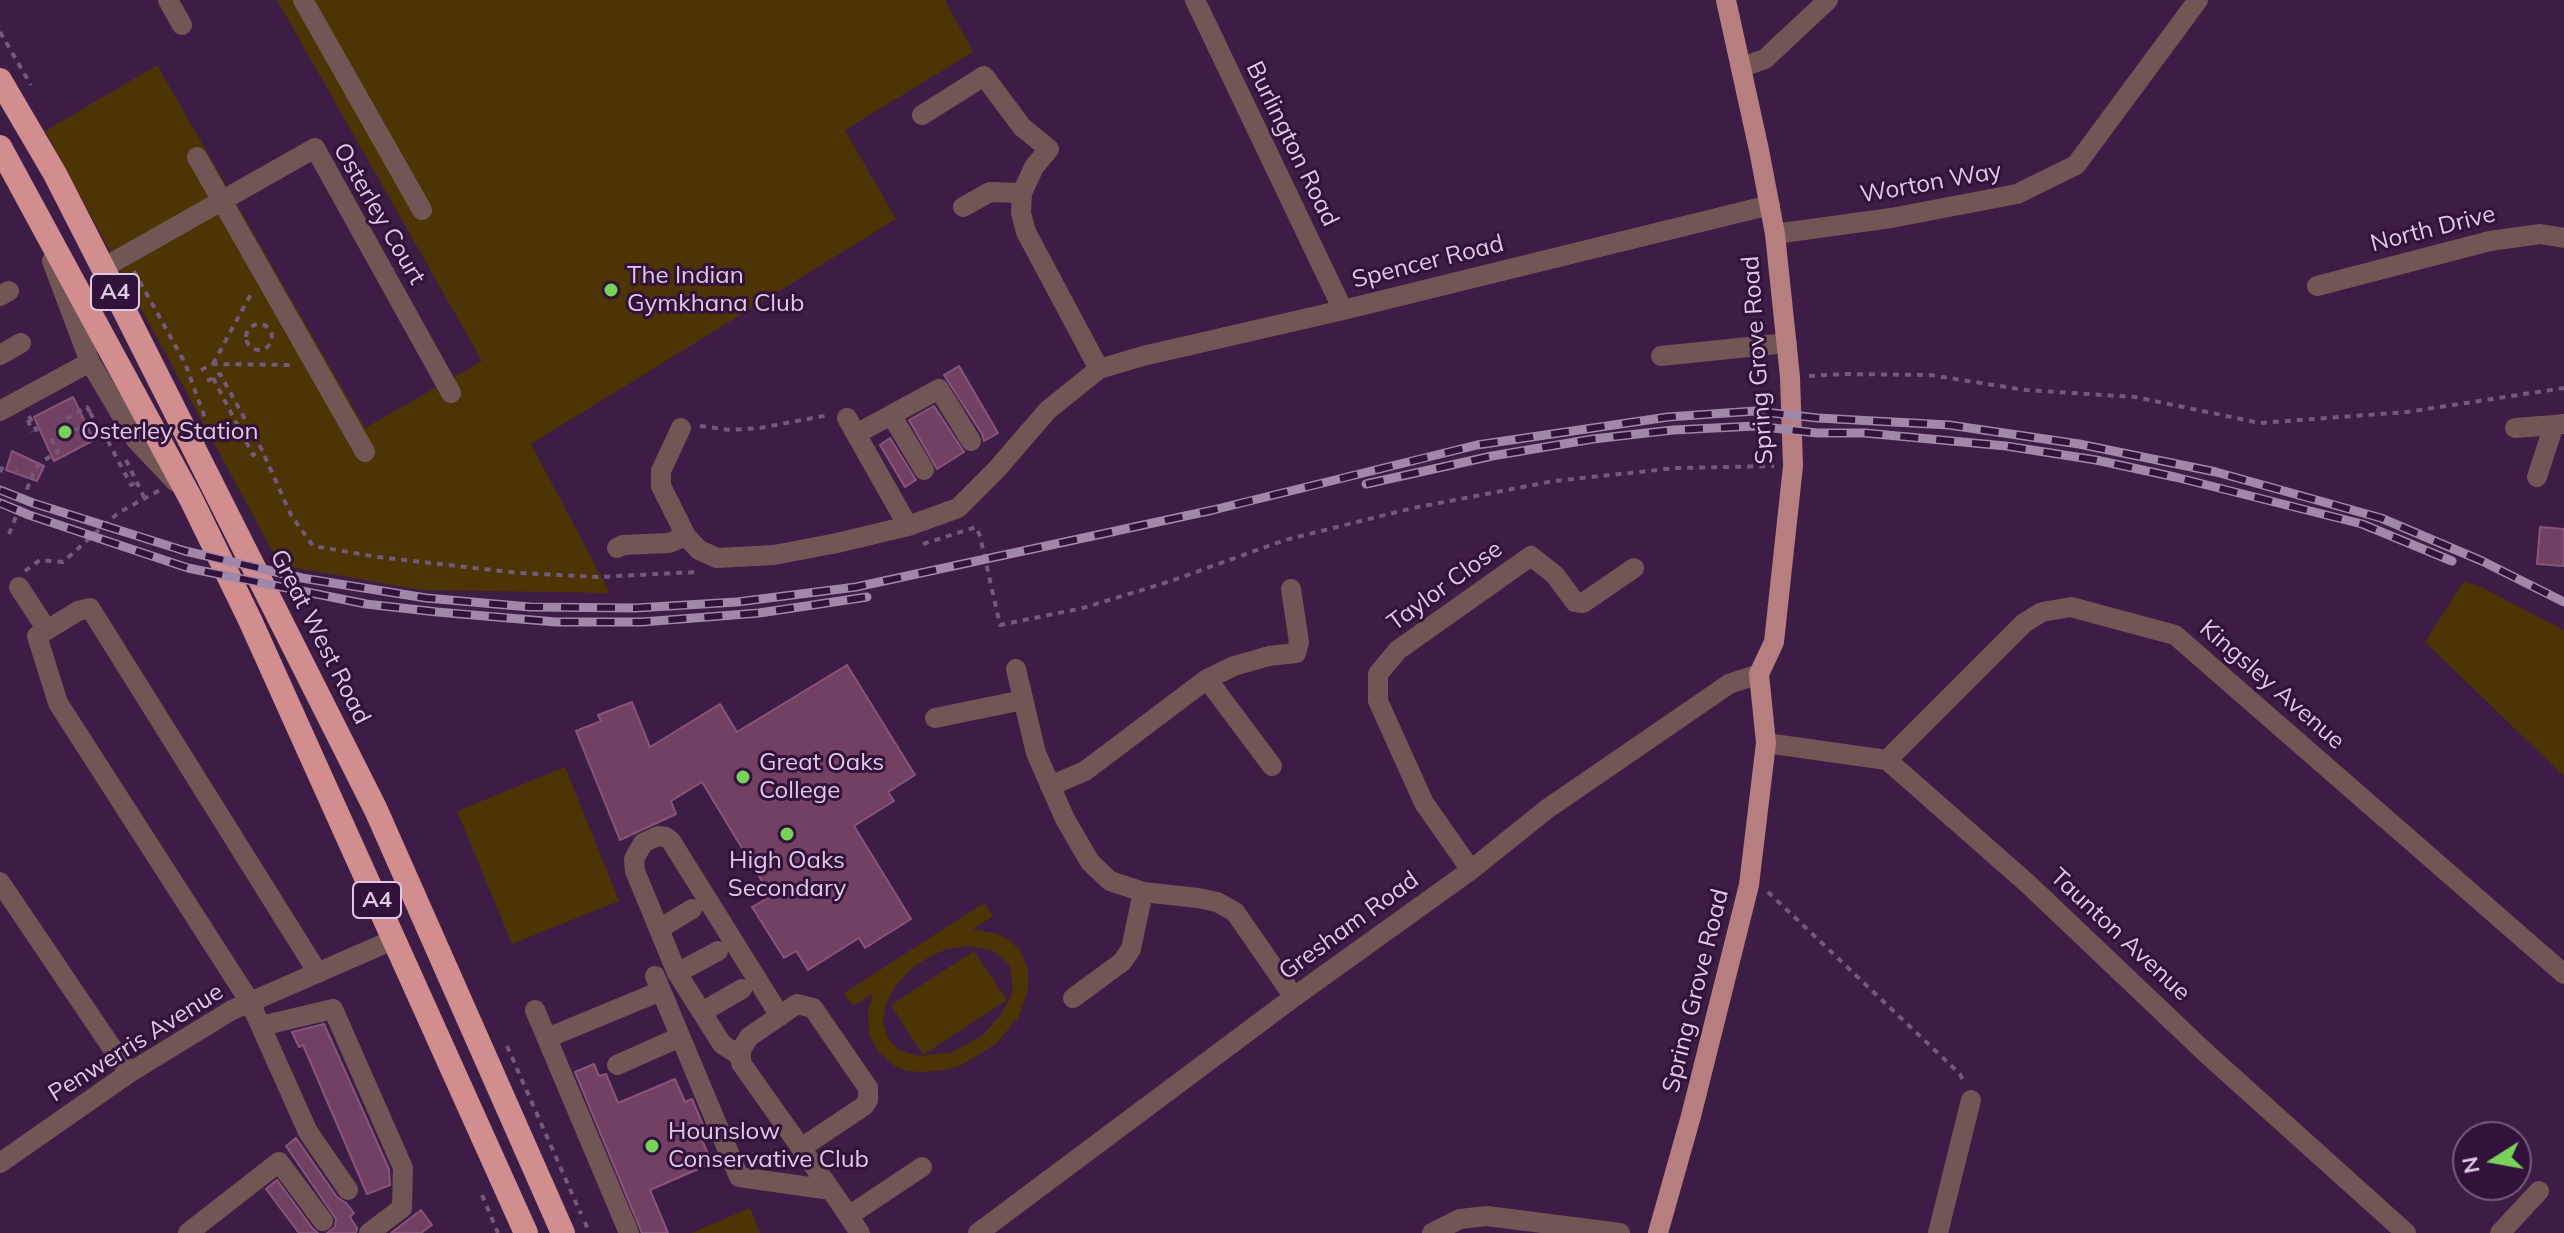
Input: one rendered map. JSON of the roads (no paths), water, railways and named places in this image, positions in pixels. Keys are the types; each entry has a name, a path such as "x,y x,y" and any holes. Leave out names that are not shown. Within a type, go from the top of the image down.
{"highway":[{"name":"Great West Road","path":"0,80 55,174 376,810 563,1233"},
{"name":"A4","path":"0,147 191,499 250,620 526,1233"}],"main road":[{"name":"Spring Grove Road","path":"1658,1233 1749,885 1766,743 1759,674 1774,642 1793,466 1790,377 1775,234 1726,0"}],"street":[{"path":"168,0 182,25"},
{"path":"303,0 422,210"},
{"name":"Burlington Road","path":"1195,0 1343,310"},
{"path":"1742,67 1765,59 1828,0"},
{"name":"Worton Way","path":"1775,234 1891,218 2017,194 2076,165 2198,0"},
{"path":"922,115 984,76 1022,127 1049,149 1034,167 1022,193 1021,213 1026,232 1099,369"},
{"name":"Osterley Court","path":"103,268 315,148 451,393"},
{"path":"197,157 365,452"},
{"path":"25,190 90,362 136,440 191,499"},
{"path":"963,207 990,192 1022,193"},
{"name":"Spencer Road","path":"681,428 661,471 661,486 686,536 699,550 717,558 774,555 837,543 908,526 958,508 1048,410 1099,369 1770,205"},
{"name":"North Drive","path":"2317,286 2521,235 2564,238"},
{"path":"0,355 21,343"},
{"path":"1661,356 1787,343"},
{"path":"0,411 90,362"},
{"path":"908,526 851,426 892,416 939,389 971,441"},
{"path":"892,416 924,470"},
{"path":"2515,428 2559,425 2537,477"},
{"path":"617,548 623,545 669,543 686,536"},
{"name":"Taylor Close","path":"1471,870 1424,803 1378,701 1378,674 1398,650 1531,556 1555,575 1575,602 1583,603 1634,568"},
{"path":"19,581 47,630"},
{"path":"1050,786 1085,771 1207,679 1234,666 1269,656 1296,653 1299,642 1291,589"},
{"name":"Kingsley Avenue","path":"1887,760 2024,623 2042,612 2071,607 2175,635 2564,974"},
{"path":"318,973 90,608 78,611 37,636 58,703 250,1002 308,1132 348,1190"},
{"path":"1016,669 1036,753 1065,819 1090,862 1110,881 1143,892 1217,902 1235,912 1294,997"},
{"name":"Gresham Road","path":"978,1233 1294,997 1471,870 1547,809 1729,684 1759,674"},
{"path":"1207,679 1272,766"},
{"path":"935,718 1023,700"},
{"path":"1766,743 1887,760"},
{"name":"Taunton Avenue","path":"1887,760 2028,884 2207,1054 2406,1233"},
{"path":"740,1056 722,1044 677,973 635,871 634,859 643,843 658,836 671,841 780,1016"},
{"path":"0,882 129,1073"},
{"path":"1073,998 1122,962 1131,949 1143,892"},
{"path":"659,929 692,909"},
{"name":"Penwerris Avenue","path":"0,1163 202,1026 395,939"},
{"path":"677,973 718,951"},
{"path":"547,1038 658,984 739,1177 831,1190"},
{"path":"702,1012 742,989"},
{"path":"801,1148 864,1106 868,1100 868,1088 813,1008 797,1004 749,1037 744,1043 741,1063 801,1148 855,1224 922,1167"},
{"path":"261,1026 333,1009 403,1168 402,1208 369,1233"},
{"path":"535,1010 629,1233"},
{"path":"617,1065 680,1037"},
{"path":"1938,1233 1971,1100"},
{"path":"188,1233 279,1162 323,1221"},
{"path":"2500,1233 2539,1191"},
{"path":"1432,1233 1460,1219 1487,1216 1498,1225 1620,1233"}],"railway":[{"path":"0,490 185,551 302,578 426,598 530,607 635,608 737,602 856,587 1213,510 1477,445 1668,417 1755,411 1818,418 1949,425 2079,444 2216,472 2381,518 2482,561 2564,602"},
{"path":"1366,484 1492,456 1593,439 1673,430 1756,426 1817,433 1865,433 2006,446 2096,460 2175,477 2362,524 2452,561"},
{"path":"0,503 188,568 366,604 437,612 556,622 642,622 759,613 867,597"}],"place":[{"name":"The Indian Gymkhana Club","path":"611,290"},
{"name":"Osterley Station","path":"65,432"},
{"name":"Great Oaks College","path":"743,777"},
{"name":"High Oaks Secondary","path":"787,834"},
{"name":"Hounslow Conservative Club","path":"652,1146"}]}
